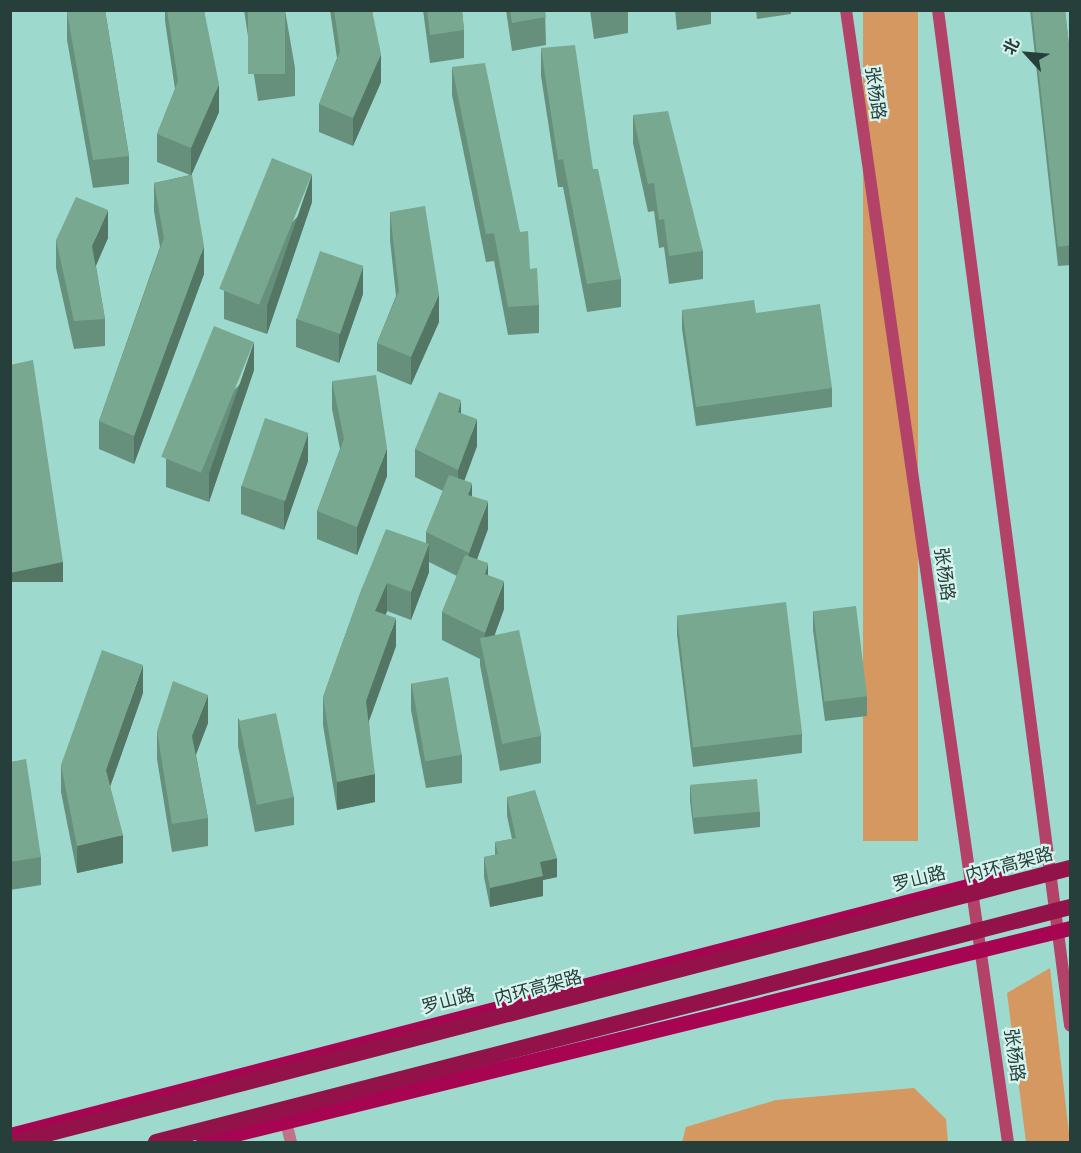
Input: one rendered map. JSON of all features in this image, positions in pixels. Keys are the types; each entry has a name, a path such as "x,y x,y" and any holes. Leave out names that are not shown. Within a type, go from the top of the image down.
{"highway":[{"name":"内环高架路","path":"16,1143 1071,868"},
{"path":"156,1143 1071,907"}],"main road":[{"name":"张杨路","path":"846,10 971,885 982,948 1008,1143"},
{"path":"938,10 1052,865 1065,929 1071,1025"},
{"name":"罗山路","path":"10,1135 1071,860"},
{"path":"203,1143 1065,929"}],"street":[{"path":"286,1122 291,1143"}],"shaded area":[{"path":"863,11 918,11 918,841 863,841"},
{"path":"1050,968 1070,1142 1026,1142 1007,993"},
{"path":"914,1088 946,1119 948,1142 682,1142 686,1127 776,1100"}],"building":[{"path":"105,10 129,156 93,160 67,12"},
{"path":"167,10 204,10 219,84 191,148 157,134 178,81"},
{"path":"248,10 285,10 285,74 248,74"},
{"path":"334,10 372,10 381,54 353,118 319,104 340,51"},
{"path":"427,10 462,10 464,30 430,35"},
{"path":"510,10 545,10 546,17 512,23"},
{"path":"1032,10 1065,10 1071,64 1071,245 1058,247"},
{"path":"575,45 593,169 598,169 621,279 587,284 563,159 558,160 541,48"},
{"path":"485,63 520,232 528,231 530,269 537,268 539,305 508,307 494,233 486,234 452,67"},
{"path":"668,111 703,251 669,256 664,219 659,220 654,183 648,184 633,115"},
{"path":"272,158 312,174 259,305 219,289"},
{"path":"192,175 204,246 134,436 99,421 164,238 154,183"},
{"path":"76,197 108,210 92,246 105,319 74,321 56,240"},
{"path":"425,206 439,294 411,357 377,343 399,291 390,212"},
{"path":"320,251 363,266 340,334 297,319"},
{"path":"754,300 756,313 820,304 832,388 696,407 682,310"},
{"path":"214,326 254,342 201,473 161,457"},
{"path":"33,360 63,562 10,573 10,365"},
{"path":"376,375 387,448 357,527 317,511 344,439 332,381"},
{"path":"439,392 461,400 458,412 477,419 458,470 415,449"},
{"path":"265,418 308,433 285,501 242,486"},
{"path":"449,475 472,483 468,495 488,501 469,553 426,532"},
{"path":"386,529 429,544 411,592 387,583 375,611 396,618 366,701 375,774 337,782 323,697"},
{"path":"465,555 488,563 485,574 504,581 485,633 442,612"},
{"path":"786,602 802,734 693,747 677,615"},
{"path":"856,606 867,696 824,702 813,611"},
{"path":"519,630 541,736 502,744 480,638"},
{"path":"102,650 143,665 106,770 123,835 77,846 61,765"},
{"path":"448,677 462,755 425,761 412,683"},
{"path":"173,681 208,695 192,736 208,818 172,824 157,731"},
{"path":"276,713 294,797 257,805 239,721"},
{"path":"26,759 41,857 10,862 10,762"},
{"path":"757,779 760,812 693,818 690,785"},
{"path":"535,790 557,858 540,862 543,876 490,888 484,857 498,854 495,842 516,838 507,797"}]}
